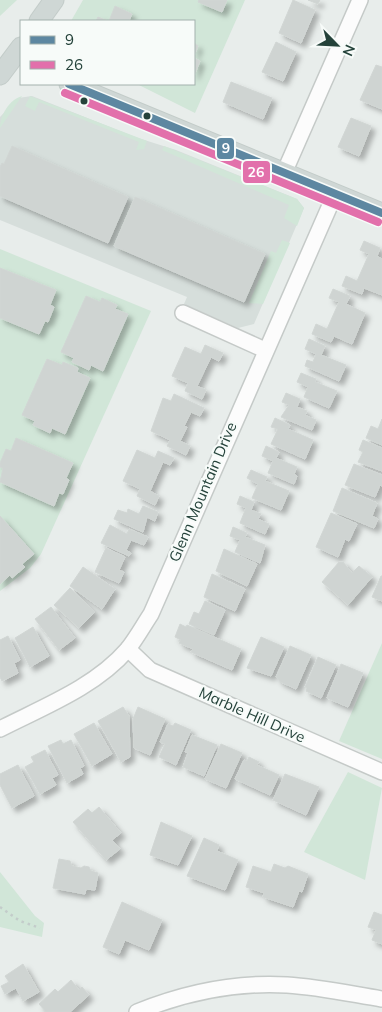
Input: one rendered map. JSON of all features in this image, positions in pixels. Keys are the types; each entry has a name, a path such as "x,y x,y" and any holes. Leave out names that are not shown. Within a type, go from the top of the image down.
{"main road":[{"path":"40,20 54,0"},
{"path":"71,85 382,213"}],"street":[{"path":"284,173 360,0"},
{"name":"Glenn Mountain Drive","path":"0,729 83,685 112,665 128,649 151,614 265,350 315,244 335,194"},
{"path":"183,313 265,350"},
{"name":"Marble Hill Drive","path":"128,649 150,670 382,772"},
{"path":"137,1012 202,992 258,985 319,988 382,999"}],"path":[{"path":"0,907 20,921 40,928"}],"shaded area":[{"path":"32,96 135,137 176,150 297,199 304,208 254,324 238,328 184,304 187,297 0,220 0,117 18,98"}],"green space":[{"path":"0,0 17,0 0,16"},
{"path":"83,0 245,0 195,113 139,85 195,85 195,20 72,20"},
{"path":"22,96 0,128 0,123 9,104"},
{"path":"30,96 147,141 144,149 136,150 139,142 39,102 35,111 25,106"},
{"path":"164,146 297,199 304,208 297,226 284,218 289,205 162,150"},
{"path":"282,240 290,243 263,304 249,303 271,251 276,253"},
{"path":"0,249 151,311 41,554 30,568 0,591"},
{"path":"382,643 382,759 339,741"},
{"path":"348,772 382,788 365,880 304,852"},
{"path":"0,872 35,916 44,923 42,937 0,927"}],"building":[{"path":"199,0 227,0 222,12 198,2"},
{"path":"293,0 315,10 301,43 279,33"},
{"path":"308,0 320,0 318,4"},
{"path":"115,6 132,14 129,20 109,20"},
{"path":"276,42 296,52 283,81 262,72"},
{"path":"195,58 200,61 195,74"},
{"path":"376,65 382,67 382,109 360,100"},
{"path":"231,82 272,98 263,119 223,102"},
{"path":"351,118 371,126 359,156 338,147"},
{"path":"12,146 128,197 108,243 0,196 0,167 2,163 4,164"},
{"path":"135,197 265,254 244,302 114,246"},
{"path":"364,241 380,248 377,256 382,259 382,295 364,288 362,294 342,286 346,276 357,281 369,254 360,250"},
{"path":"0,268 56,290 50,305 54,307 48,322 45,321 39,334 0,318"},
{"path":"333,289 350,296 346,304 365,313 352,344 334,336 331,342 312,334 316,324 327,329 339,302 329,298"},
{"path":"86,296 100,302 102,298 117,305 115,309 128,314 103,371 91,365 89,370 72,362 74,358 61,352"},
{"path":"309,339 325,346 321,355 346,365 339,381 305,366 307,360 313,362 316,354 305,349"},
{"path":"205,345 223,353 219,361 211,357 197,386 206,390 202,399 185,391 188,383 172,376 185,347 201,354"},
{"path":"47,359 62,365 63,362 78,368 77,372 90,378 65,434 52,428 50,433 33,425 35,421 22,415"},
{"path":"301,373 316,379 315,382 337,391 329,408 304,397 308,387 297,382"},
{"path":"286,393 300,399 297,407 307,411 305,415 316,420 312,430 281,417 289,405 282,402"},
{"path":"174,394 204,408 200,416 191,412 184,426 187,427 180,441 190,446 186,455 167,446 170,440 151,431 163,398 171,401"},
{"path":"275,418 290,425 288,429 313,440 305,459 271,444 278,429 271,427"},
{"path":"382,419 382,445 366,438 371,426 378,429"},
{"path":"16,438 73,463 66,478 69,480 63,494 59,493 54,506 0,482 3,468 0,467 0,463 6,449 11,451"},
{"path":"363,440 382,448 382,471 358,462 363,452 359,450"},
{"path":"266,446 279,452 276,458 297,467 294,474 297,476 294,484 268,473 273,461 262,456"},
{"path":"137,450 155,458 158,451 174,458 170,465 163,462 150,491 159,496 155,505 137,496 140,489 123,481"},
{"path":"354,464 382,475 382,486 380,485 375,497 345,485"},
{"path":"251,470 267,477 265,481 289,491 281,510 252,498 258,484 247,478"},
{"path":"342,488 377,503 372,516 378,519 374,528 333,511"},
{"path":"240,496 254,502 251,510 261,514 258,519 269,524 265,534 240,523 246,508 237,504"},
{"path":"143,506 158,512 155,521 147,517 143,532 114,519 118,510 127,513 128,509 139,514"},
{"path":"331,513 357,524 349,541 345,539 338,557 316,547"},
{"path":"0,516 34,554 22,564 25,567 12,578 10,575 0,584"},
{"path":"110,525 127,534 129,529 148,537 144,545 131,540 126,550 131,553 129,556 101,543"},
{"path":"233,527 247,533 245,537 265,545 260,563 235,552 240,540 230,536"},
{"path":"106,548 125,557 119,570 124,572 119,583 95,572"},
{"path":"224,549 257,564 247,586 216,571"},
{"path":"339,562 343,562 352,573 359,566 372,577 348,605 322,582"},
{"path":"83,567 115,589 102,609 70,586"},
{"path":"212,574 245,589 235,611 204,597"},
{"path":"382,576 382,601 372,597"},
{"path":"70,588 95,612 79,628 54,605"},
{"path":"205,601 225,610 214,635 189,624 194,612 199,614"},
{"path":"51,607 75,638 59,650 35,619"},
{"path":"180,624 186,627 187,625 241,649 232,670 191,652 193,649 179,643 181,640 175,637"},
{"path":"33,627 49,656 30,667 15,638"},
{"path":"8,636 20,660 14,663 18,673 2,681 0,677 0,640"},
{"path":"261,637 284,647 271,676 247,668"},
{"path":"290,646 311,655 296,689 281,682 276,677"},
{"path":"318,657 336,665 321,698 306,691 307,688 305,687"},
{"path":"341,664 363,673 348,707 327,698"},
{"path":"123,707 129,716 130,757 121,762 98,721"},
{"path":"138,707 165,719 150,755 134,748 133,719"},
{"path":"94,723 112,754 92,766 74,734"},
{"path":"175,723 191,730 176,765 159,757 165,744 160,742 168,724 173,726"},
{"path":"192,735 217,745 204,776 183,767 188,753 185,752"},
{"path":"61,740 63,744 71,740 84,766 80,768 83,774 67,783 48,746"},
{"path":"221,744 242,753 226,788 205,779"},
{"path":"45,750 58,775 52,778 56,785 40,794 25,767 34,762 31,757"},
{"path":"249,757 259,762 257,765 279,775 270,795 235,779 244,760 247,761"},
{"path":"18,765 34,796 12,808 0,785 0,774"},
{"path":"285,774 319,787 306,815 273,800"},
{"path":"99,807 121,833 112,840 120,849 106,860 73,822 88,809 92,813"},
{"path":"161,822 192,836 178,865 150,855"},
{"path":"204,838 219,845 217,851 238,860 225,890 187,876"},
{"path":"59,859 70,861 72,866 89,867 91,871 98,873 95,890 86,889 85,894 53,888"},
{"path":"274,864 285,868 288,866 308,874 302,892 299,891 293,907 263,897 264,893 246,887 253,866 271,872"},
{"path":"122,902 162,920 149,950 125,940 119,954 103,947"},
{"path":"374,912 382,915 382,944 372,940 376,930 368,927"},
{"path":"23,964 39,992 23,1001 16,988 5,994 1,986 9,982 5,976"},
{"path":"71,980 79,990 82,987 89,995 70,1012 46,1012 39,1004 55,989 58,992"}],"transit line":[{"name":"9","path":"71,85 382,213"},
{"name":"26","path":"65,93 378,222"}]}
